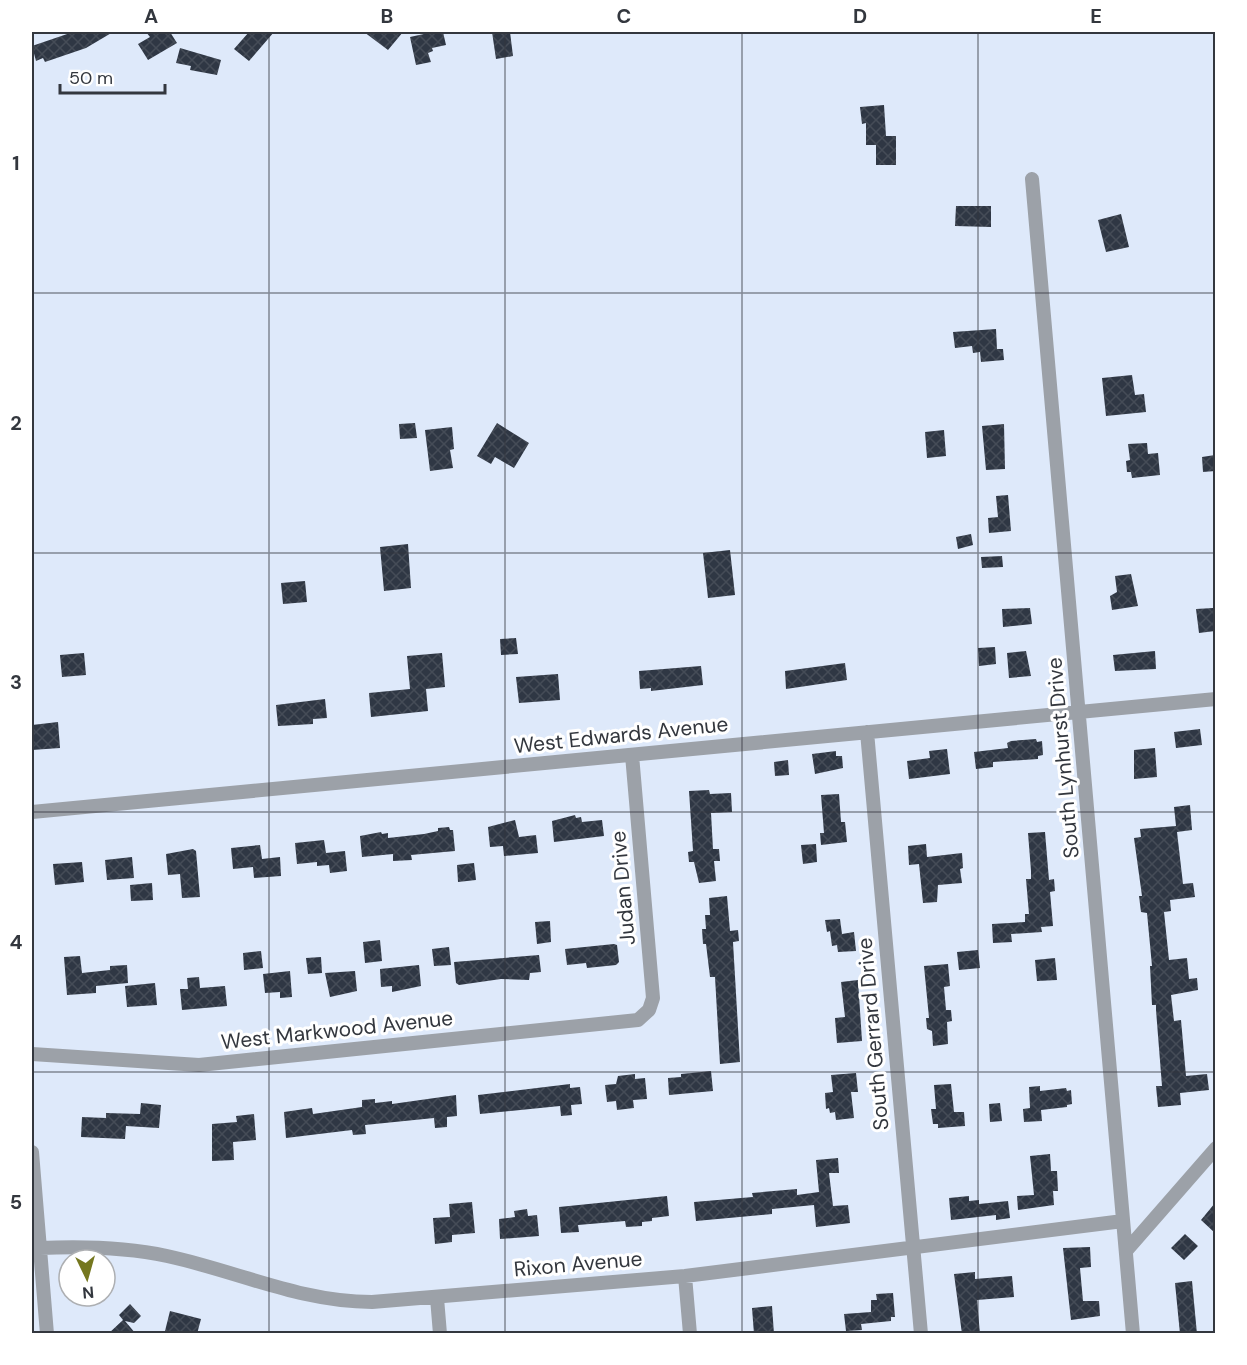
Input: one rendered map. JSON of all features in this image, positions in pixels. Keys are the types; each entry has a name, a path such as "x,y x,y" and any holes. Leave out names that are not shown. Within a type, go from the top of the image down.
{"street":[{"name":"South Lynhurst Drive","path":"1032,179 1133,1334"},
{"name":"West Edwards Avenue","path":"32,812 1215,699"},
{"name":"South Gerrard Drive","path":"867,732 921,1334"},
{"name":"Judan Drive","path":"632,755 653,998 645,1016"},
{"name":"West Markwood Avenue","path":"32,1054 199,1065 635,1022 645,1016"},
{"path":"1126,1251 1215,1148"},
{"path":"32,1152 47,1334"},
{"name":"Rixon Avenue","path":"40,1248 97,1247 167,1256 291,1293 332,1300 372,1302 685,1275 1123,1221"},
{"path":"685,1275 690,1334"},
{"path":"437,1298 440,1334"}],"building":[{"path":"73,32 113,32 86,48 45,62 43,58 36,61 32,46"},
{"path":"146,32 170,32 177,43 148,60 138,44 150,37"},
{"path":"249,32 274,32 249,61 234,49"},
{"path":"364,32 403,32 388,50"},
{"path":"443,32 446,45 432,48 433,51 428,53 431,62 416,65 410,37"},
{"path":"492,32 510,32 513,56 496,59"},
{"path":"180,48 221,60 217,75 190,70 191,66 176,63"},
{"path":"884,105 886,136 896,136 896,165 876,165 876,145 866,145 866,123 862,124 860,107"},
{"path":"956,206 991,206 991,227 955,226"},
{"path":"1121,214 1129,247 1106,252 1098,220"},
{"path":"996,329 997,349 1003,349 1004,360 981,362 980,352 973,353 972,346 955,348 953,332"},
{"path":"1132,375 1135,395 1144,394 1146,412 1106,416 1102,378"},
{"path":"415,423 417,438 400,439 399,424"},
{"path":"497,423 529,443 514,468 495,457 491,464 477,456"},
{"path":"1004,424 1005,469 986,470 982,426"},
{"path":"452,427 454,449 450,450 453,468 430,471 425,430"},
{"path":"944,430 946,456 927,458 925,432"},
{"path":"1147,443 1148,454 1158,453 1160,475 1132,478 1131,472 1127,472 1126,461 1130,460 1128,444"},
{"path":"1215,455 1215,471 1203,472 1202,457"},
{"path":"1008,495 1011,531 989,533 988,518 998,517 996,496"},
{"path":"971,534 973,545 958,549 956,537"},
{"path":"408,544 411,588 384,591 380,547"},
{"path":"730,550 735,595 708,598 703,553"},
{"path":"1002,556 1003,567 982,568 981,557"},
{"path":"1131,574 1138,606 1112,610 1110,596 1117,592 1115,576"},
{"path":"305,581 307,602 283,604 281,583"},
{"path":"1030,608 1032,624 1003,627 1002,609"},
{"path":"1213,608 1215,631 1199,633 1196,609"},
{"path":"516,638 518,654 501,655 500,639"},
{"path":"995,647 996,664 979,666 978,648"},
{"path":"1026,651 1031,676 1009,678 1007,653"},
{"path":"1155,651 1156,669 1115,671 1113,655"},
{"path":"84,653 86,675 62,677 60,655"},
{"path":"442,653 445,687 426,689 428,711 371,717 369,693 410,689 407,656"},
{"path":"845,663 847,680 786,689 785,671"},
{"path":"701,666 703,685 651,691 651,688 640,689 639,671"},
{"path":"558,674 560,700 519,703 516,677"},
{"path":"325,699 327,718 313,719 313,724 278,726 276,705"},
{"path":"58,722 60,748 32,750 32,725"},
{"path":"1200,729 1202,745 1176,748 1174,732"},
{"path":"1036,739 1037,742 1042,741 1043,755 1038,756 1038,759 993,762 993,767 976,769 974,752 1008,748 1007,743 1011,741"},
{"path":"1155,748 1157,777 1134,779 1134,750"},
{"path":"947,749 950,774 909,779 907,761 930,758 929,751"},
{"path":"836,751 836,756 842,756 843,768 815,774 812,754"},
{"path":"788,760 789,775 775,776 774,762"},
{"path":"709,790 710,794 731,793 732,812 711,813 713,849 719,849 720,861 714,861 716,881 699,883 694,862 689,862 688,852 693,851 689,791"},
{"path":"839,794 841,822 845,822 847,842 821,845 820,833 824,833 821,795"},
{"path":"1190,805 1192,830 1177,832 1183,884 1193,883 1195,897 1170,900 1171,911 1164,912 1169,960 1187,958 1189,979 1197,978 1198,990 1171,995 1174,1021 1181,1020 1186,1076 1207,1074 1209,1090 1180,1093 1181,1105 1158,1107 1156,1086 1162,1086 1156,1005 1152,1005 1150,966 1152,966 1147,913 1141,912 1139,896 1142,896 1134,838 1141,837 1140,829 1176,826 1174,807"},
{"path":"575,815 576,818 581,817 582,822 602,820 604,836 554,842 552,821"},
{"path":"515,820 519,837 536,835 538,853 504,856 503,846 490,847 488,827"},
{"path":"449,827 453,830 455,851 411,855 412,860 393,861 393,854 362,857 360,836 381,832 382,834 388,833 388,838 424,834 438,831 438,828"},
{"path":"1045,832 1049,880 1054,879 1055,891 1050,892 1053,926 1041,927 1042,932 1011,934 1012,942 993,943 992,924 1025,922 1025,914 1029,914 1026,879 1031,879 1028,833"},
{"path":"324,840 326,853 345,851 347,871 330,873 329,865 317,866 317,862 297,864 295,843"},
{"path":"816,844 817,862 803,864 801,845"},
{"path":"926,844 927,857 962,853 963,868 960,869 962,883 938,885 937,902 923,903 919,864 909,865 908,846"},
{"path":"260,845 262,859 280,857 281,876 254,878 253,867 233,869 231,848"},
{"path":"193,849 196,851 200,897 182,898 180,874 168,875 166,854"},
{"path":"132,857 134,878 107,880 105,860"},
{"path":"82,862 84,882 55,885 53,864"},
{"path":"474,863 476,880 458,882 457,865"},
{"path":"152,883 153,900 131,901 130,885"},
{"path":"727,896 730,931 738,930 739,941 733,942 740,1062 720,1064 715,977 710,977 702,929 706,929 705,915 710,915 709,898"},
{"path":"840,919 842,934 854,932 856,951 838,952 837,945 832,946 830,931 827,932 825,920"},
{"path":"550,921 551,942 537,944 535,922"},
{"path":"380,940 382,961 365,963 363,942"},
{"path":"617,945 619,962 616,965 587,968 586,963 567,965 565,949"},
{"path":"449,947 451,965 434,966 432,949"},
{"path":"978,950 980,968 959,970 957,952"},
{"path":"261,951 263,968 244,970 243,953"},
{"path":"539,955 541,972 530,973 529,980 501,979 459,985 456,983 454,962"},
{"path":"80,956 82,973 110,970 110,966 127,965 128,983 96,986 96,993 67,995 64,957"},
{"path":"321,957 322,973 308,974 306,958"},
{"path":"1055,958 1057,980 1037,981 1035,960"},
{"path":"948,964 950,986 944,987 946,1010 951,1010 952,1021 947,1022 948,1044 933,1046 932,1031 927,1029 926,1018 929,1018 924,966"},
{"path":"419,965 421,986 392,992 392,986 381,987 380,969"},
{"path":"290,971 292,997 280,998 280,992 265,993 263,974"},
{"path":"355,971 357,991 330,997 325,973"},
{"path":"199,977 200,988 225,986 227,1006 182,1010 180,989 188,989 187,978"},
{"path":"858,980 862,1041 837,1043 835,1018 845,1017 841,982"},
{"path":"155,983 157,1005 127,1007 125,986"},
{"path":"711,1071 713,1091 669,1095 668,1078 681,1077 681,1074"},
{"path":"856,1073 858,1092 851,1092 854,1118 836,1120 835,1112 830,1113 829,1108 826,1109 825,1093 833,1092 831,1075"},
{"path":"635,1074 635,1079 645,1078 647,1099 633,1100 634,1108 617,1110 616,1101 607,1102 605,1085 616,1084 618,1076"},
{"path":"570,1084 570,1088 580,1087 582,1104 571,1105 572,1115 561,1116 560,1106 480,1114 478,1095"},
{"path":"951,1084 954,1112 964,1112 965,1126 938,1128 938,1124 933,1124 931,1109 936,1109 934,1085"},
{"path":"1040,1086 1040,1091 1066,1088 1067,1091 1071,1090 1072,1104 1067,1107 1041,1110 1042,1121 1024,1122 1023,1109 1030,1108 1029,1087"},
{"path":"456,1095 457,1116 447,1117 447,1127 435,1128 434,1118 365,1125 366,1134 353,1135 352,1130 286,1138 284,1112 312,1108 313,1114 362,1107 362,1100 375,1099 375,1103 392,1101 392,1104"},
{"path":"141,1103 161,1105 159,1128 126,1126 125,1139 81,1137 82,1117 106,1118 106,1113 140,1114"},
{"path":"1000,1103 1002,1121 990,1122 989,1104"},
{"path":"254,1114 256,1140 233,1142 234,1160 212,1161 212,1124 237,1122 236,1116"},
{"path":"1050,1154 1051,1171 1057,1171 1058,1191 1053,1191 1054,1205 1018,1210 1017,1196 1034,1195 1030,1156"},
{"path":"838,1158 839,1173 829,1173 833,1206 848,1205 850,1223 816,1227 814,1205 772,1209 772,1214 696,1221 694,1202 753,1197 752,1193 797,1189 797,1195 819,1192 816,1160"},
{"path":"667,1196 669,1216 652,1218 652,1221 642,1222 642,1226 626,1227 625,1221 578,1225 579,1232 561,1233 559,1207"},
{"path":"969,1196 969,1201 979,1200 979,1204 1008,1201 1010,1218 996,1220 996,1215 951,1220 949,1198"},
{"path":"472,1202 475,1233 452,1235 452,1242 435,1244 433,1218 450,1217 449,1204"},
{"path":"1215,1203 1215,1233 1201,1220"},
{"path":"527,1209 528,1216 537,1215 539,1236 500,1239 499,1219 515,1217 514,1211"},
{"path":"1185,1234 1198,1246 1184,1260 1171,1248"},
{"path":"1090,1247 1091,1267 1080,1268 1083,1301 1099,1301 1100,1316 1071,1320 1063,1248"},
{"path":"975,1272 975,1279 1012,1276 1014,1297 977,1300 980,1334 962,1334 954,1274"},
{"path":"1192,1281 1197,1334 1180,1334 1175,1283"},
{"path":"893,1293 895,1317 891,1317 891,1321 861,1324 862,1330 846,1331 844,1314 871,1312 871,1300 877,1300 876,1294"},
{"path":"130,1304 141,1316 134,1323 125,1321 136,1334 108,1334 123,1320 119,1315"},
{"path":"772,1306 774,1334 754,1334 752,1308"},
{"path":"170,1311 201,1319 197,1334 165,1331"}]}
